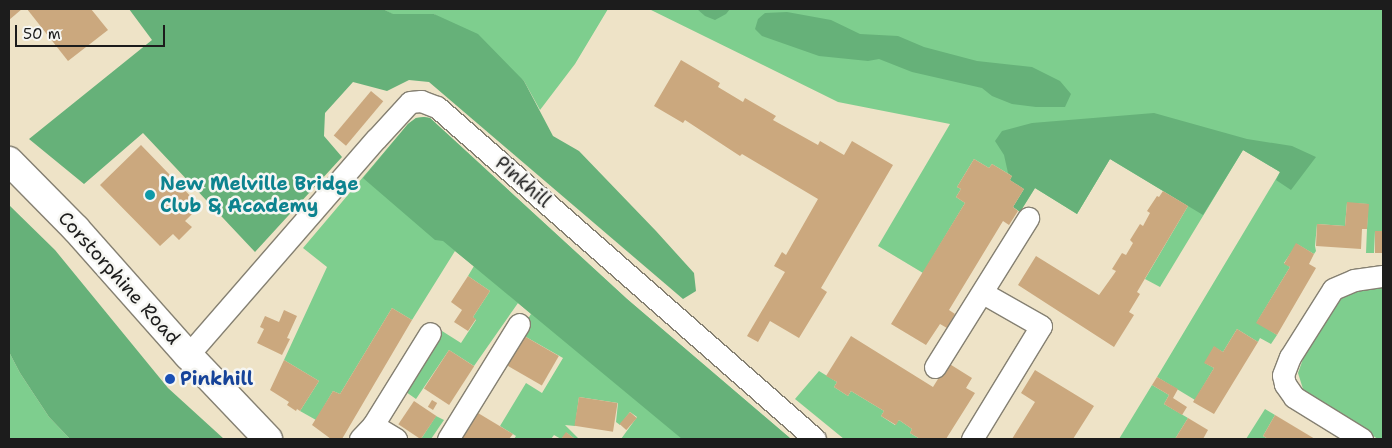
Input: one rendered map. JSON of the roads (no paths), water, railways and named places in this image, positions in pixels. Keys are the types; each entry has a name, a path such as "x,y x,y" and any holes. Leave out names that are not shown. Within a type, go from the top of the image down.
{"main road":[{"name":"Corstorphine Road","path":"9,161 76,229 188,355 268,439"}],"street":[{"name":"Pinkhill","path":"188,355 381,133 410,102 420,101 437,107 815,439"},
{"path":"935,367 1028,218"},
{"path":"1362,439 1294,397 1285,384 1284,375 1290,357 1333,289 1354,280 1383,276"},
{"path":"972,439 1041,326 983,292"},
{"path":"448,439 519,324"},
{"path":"396,439 367,432 430,333"}],"place":[{"name":"New Melville Bridge Club & Academy","path":"150,195"},
{"name":"Pinkhill","path":"170,379"}]}
